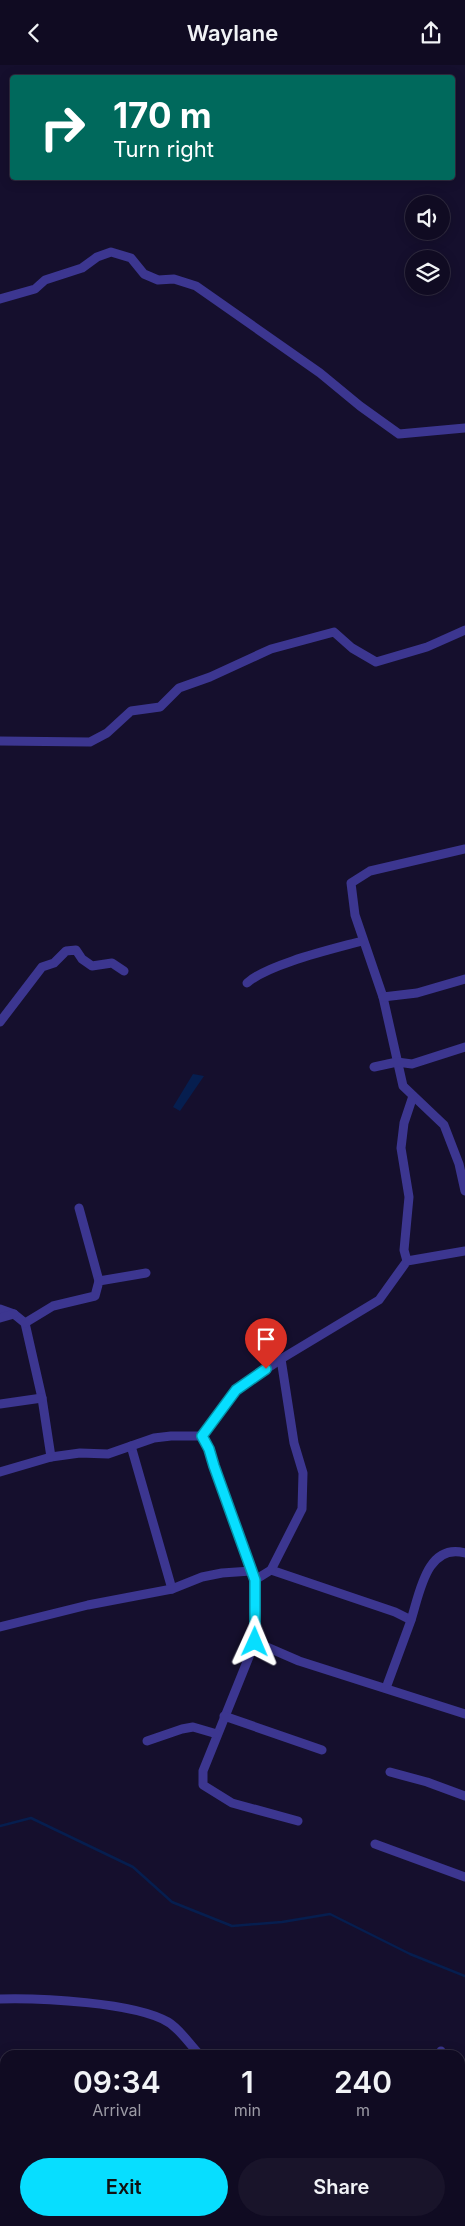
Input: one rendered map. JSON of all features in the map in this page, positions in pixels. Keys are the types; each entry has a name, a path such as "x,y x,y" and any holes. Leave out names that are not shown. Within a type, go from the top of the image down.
{"street":[{"path":"0,299 35,289 45,280 82,268 97,257 110,252 131,259 144,274 158,280 174,279 196,286 320,373 360,406 399,434 465,428"},
{"path":"0,741 90,742 107,733 132,711 160,707 178,688 210,677 271,649 334,632 352,649 376,662 427,647 465,630"},
{"path":"465,849 370,871 351,883 355,915 362,941 383,997 403,1085 444,1125 459,1164 465,1191"},
{"path":"247,983 253,978 286,964 362,941"},
{"path":"0,1022 42,967 54,963 66,951 76,949 82,959 92,965 112,963 124,971"},
{"path":"383,997 417,993 465,979"},
{"path":"374,1067 397,1062 412,1064 465,1047"},
{"path":"407,1261 404,1251 409,1197 401,1148 404,1123 413,1096"},
{"path":"25,1323 53,1306 95,1296 99,1281 80,1208"},
{"path":"202,1436 236,1390 281,1359 379,1300 407,1261 465,1251"},
{"path":"99,1281 146,1273"},
{"path":"0,1309 14,1314 25,1323 42,1398 52,1457"},
{"path":"0,1319 14,1314"},
{"path":"255,1580 271,1570 302,1509 304,1473 294,1443 281,1359"},
{"path":"0,1404 42,1398"},
{"path":"0,1472 52,1457 80,1453 108,1454 154,1439 171,1436 202,1436"},
{"path":"202,1436 209,1449 255,1580 255,1642 203,1771 204,1785 232,1803 298,1821"},
{"path":"131,1446 172,1589"},
{"path":"386,1688 411,1620 418,1592 426,1571 445,1553 458,1551 465,1553"},
{"path":"271,1570 395,1612 411,1620"},
{"path":"0,1627 88,1605 172,1589 202,1577 222,1573 251,1571"},
{"path":"255,1642 298,1661 465,1714"},
{"path":"224,1716 322,1750"},
{"path":"147,1741 194,1727 217,1734"},
{"path":"390,1772 427,1782 465,1796"},
{"path":"375,1844 465,1877"},
{"path":"0,1999 102,2005 136,2011 168,2022 195,2050"}],"water":[{"path":"193,1074 204,1076 180,1111 173,1107"}],"waterway":[{"path":"0,1826 31,1818 133,1867 172,1902 232,1926 282,1922 330,1914 410,1954 465,1976"}],"route":[{"path":"255,1642 255,1580 209,1449 202,1436 236,1390 266,1369"}]}
